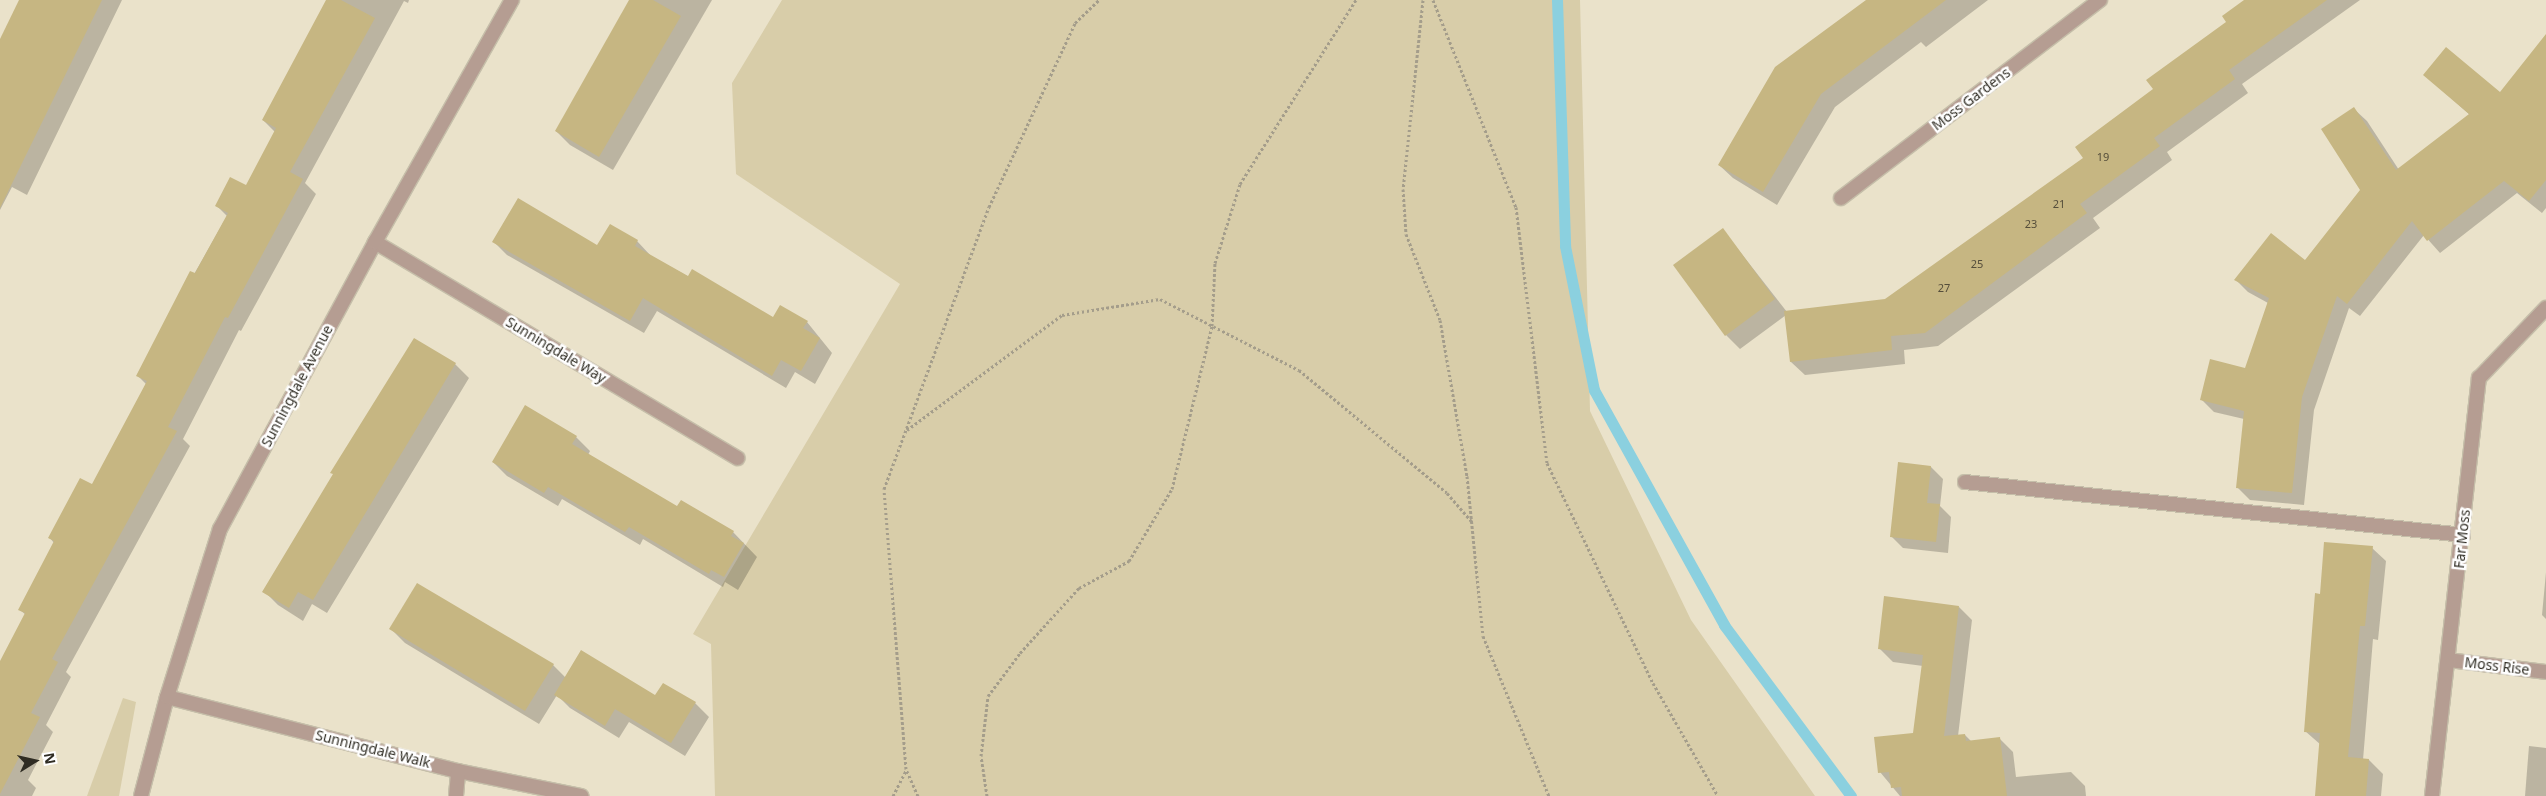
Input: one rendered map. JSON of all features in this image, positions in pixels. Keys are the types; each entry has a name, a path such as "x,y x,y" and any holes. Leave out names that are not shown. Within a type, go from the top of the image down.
{"street":[{"name":"Sunningdale Avenue","path":"141,796 167,697 220,529 375,242 512,0"},
{"name":"Moss Gardens","path":"1841,198 2100,0"},
{"name":"Sunningdale Way","path":"375,242 738,458"},
{"name":"Far Moss","path":"2432,796 2479,378 2546,308"},
{"path":"1965,482 2462,535"},
{"name":"Moss Rise","path":"2448,660 2546,672"},
{"name":"Sunningdale Walk","path":"167,697 458,771 581,796"},
{"path":"456,796 458,771"}],"path":[{"path":"918,796 906,769 884,489 989,208 1075,22 1099,0"},
{"path":"987,796 981,756 988,696 1020,653 1078,588 1129,561 1172,489 1212,326 1215,263 1240,184 1356,0"},
{"path":"1423,0 1403,189 1406,234 1440,320 1472,522 1484,636 1549,796"},
{"path":"1432,0 1516,207 1547,463 1653,682 1718,796"},
{"path":"906,430 1062,315 1160,299 1298,370 1448,493 1472,522"},
{"path":"893,796 906,769"}],"shaded area":[{"path":"782,0 1580,0 1590,411 1691,620 1815,796 715,796 711,644 693,634 900,284 736,174 732,83"},
{"path":"123,698 136,702 119,796 87,796"}],"building":[{"path":"19,0 102,0 0,208 0,39"},
{"path":"326,0 341,0 375,18 290,172 303,179 228,318 225,317 168,427 177,431 52,659 58,662 31,713 40,717 0,794 0,661 25,613 18,610 54,541 48,538 80,478 92,484 147,381 136,376 190,271 195,273 228,213 215,206 230,177 246,185 276,128 262,120"},
{"path":"629,0 653,0 681,16 599,157 555,131"},
{"path":"1866,0 1946,0 1821,94 1763,192 1718,165 1775,67"},
{"path":"2244,0 2327,0 2229,70 2235,79 2154,138 2160,146 2080,204 2087,213 1925,333 1891,336 1892,350 1790,362 1784,311 1885,299 2083,158 2075,147 2153,89 2146,80 2226,22 2222,16"},
{"path":"2546,34 2546,180 2529,201 2504,181 2427,241 2412,221 2347,304 2337,296 2302,397 2292,493 2236,488 2244,411 2200,400 2210,359 2245,368 2269,298 2234,280 2271,233 2305,260 2360,190 2321,129 2354,107 2396,170 2469,114 2423,75 2446,47 2500,92"},
{"path":"518,198 597,245 610,224 638,240 635,246 688,276 692,269 773,317 780,305 808,321 803,328 820,338 801,371 781,360 772,376 643,298 630,321 492,242"},
{"path":"1723,228 1775,299 1725,336 1673,265"},
{"path":"414,338 456,363 313,600 298,592 289,608 262,592 333,474 330,473"},
{"path":"525,405 577,436 572,444 677,506 681,500 734,531 731,536 744,543 724,577 711,570 709,574 629,527 625,532 548,487 544,493 492,462"},
{"path":"1898,462 1931,466 1927,503 1940,504 1936,542 1890,537"},
{"path":"2324,542 2373,546 2365,626 2360,626 2348,757 2369,759 2366,796 2315,796 2320,733 2304,732 2315,593 2320,594"},
{"path":"417,583 554,664 525,711 389,629"},
{"path":"1884,596 1959,606 1944,736 1965,734 1966,741 2000,737 2007,796 1902,796 1901,787 1891,788 1889,772 1878,773 1874,737 1913,733 1923,655 1878,649"},
{"path":"581,650 655,695 663,683 696,702 671,743 615,709 605,726 554,695"}],"waterway":[{"path":"1557,0 1565,246 1594,390 1724,625 1851,796"}]}
